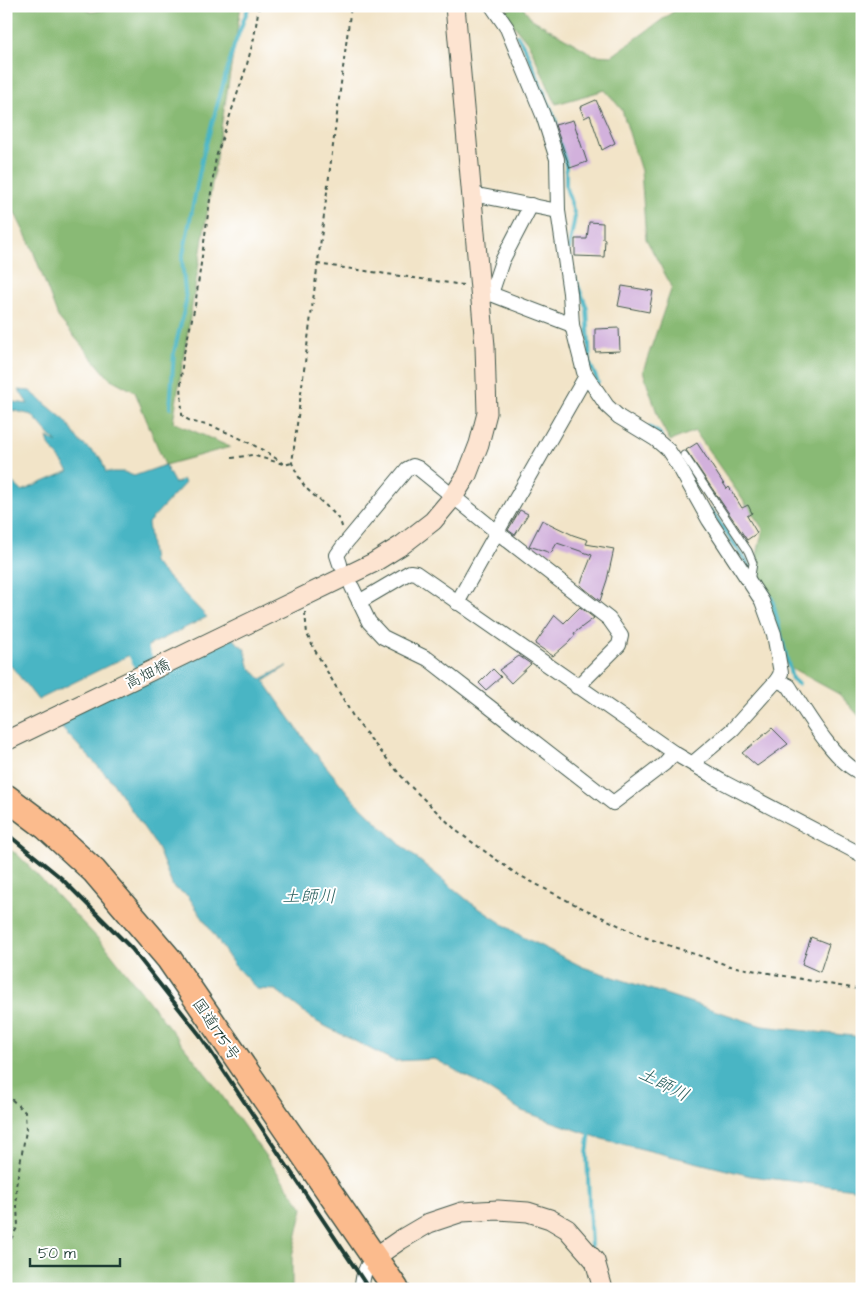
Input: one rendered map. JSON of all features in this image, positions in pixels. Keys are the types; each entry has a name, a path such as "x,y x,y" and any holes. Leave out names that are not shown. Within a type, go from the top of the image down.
{"highway":[{"name":"国道175号","path":"6,798 46,827 94,871 169,959 396,1289"}],"street":[{"name":"高畑橋","path":"6,740 373,563 402,545 433,521 453,497 467,475 479,444 486,413 485,295 472,194 455,6"},
{"path":"492,6 507,28 543,115 557,159 558,211 570,293 572,324 586,376 607,406 619,417 648,434 668,450 709,520 762,600 774,634 780,673 777,680 733,729 693,764"},
{"path":"472,194 558,211"},
{"path":"531,205 485,295 572,324"},
{"path":"457,603 586,376"},
{"path":"340,564 337,555 344,545 407,469 413,466 418,468 609,619 621,636 619,644 578,687"},
{"path":"359,602 410,572 416,574 674,754 862,855"},
{"path":"352,587 369,622 383,637 428,659 613,803 664,764 674,754"},
{"path":"777,680 789,686 840,758 853,770 862,773"},
{"path":"362,1289 362,1277 374,1258 429,1222 462,1212 498,1210 528,1212 550,1219 568,1229 595,1261 603,1289"}],"lane":[{"path":"684,455 748,551 753,563 750,582"}],"path":[{"path":"259,6 254,38 246,68 216,158 195,306 183,357 181,406 182,415 188,421 217,428 257,447 284,465"},
{"path":"344,545 341,523 305,486 292,463 350,6"},
{"path":"317,264 464,286"},
{"path":"232,458 252,455 284,465 292,463"},
{"path":"305,612 307,634 313,648 354,718 377,747 408,784 458,832 515,873 641,936 730,966 862,990"},
{"path":"6,1094 25,1112 26,1132 16,1186 18,1226 6,1248"}],"green space":[{"path":"6,6 79,6 91,12 127,6 241,6 173,422 230,447 165,465 135,392 109,378 58,317 32,248 10,203 6,188"},
{"path":"516,6 522,6 532,19 594,55 612,56 681,6 862,6 862,719 839,694 786,665 751,581 763,529 695,431 670,441 660,422 643,371 672,287 646,239 641,171 622,110 605,90 556,104 529,44 503,12"},
{"path":"6,848 17,854 106,947 212,1082 303,1208 292,1256 292,1289 6,1289"}],"water":[{"path":"19,390 30,391 66,421 80,442 101,458 106,472 124,472 134,476 165,465 175,484 183,479 185,483 148,523 153,562 207,617 38,700 12,667 6,664 6,479 22,491 69,471 49,445 47,437 57,443 32,415 11,410 6,416 6,401 28,404"},
{"name":"土師川","path":"229,636 245,649 249,666 261,679 287,666 264,681 307,743 353,799 403,847 471,903 521,936 583,967 762,1026 862,1037 862,1190 751,1176 602,1139 522,1111 475,1081 435,1059 394,1061 317,1022 276,990 257,989 234,965 188,896 173,887 157,847 110,779 56,722"}],"building":[{"path":"596,100 615,143 602,150 590,115 584,118 580,107"},
{"path":"573,120 587,162 570,168 555,125"},
{"path":"589,222 603,223 603,239 605,239 604,257 575,256 575,239 587,239"},
{"path":"622,286 653,291 649,312 618,306"},
{"path":"619,328 620,351 595,352 595,329"},
{"path":"697,443 727,489 729,487 742,508 748,505 752,513 747,516 757,533 747,540 686,450"},
{"path":"520,510 528,514 515,535 508,530"},
{"path":"542,520 588,540 586,544 614,549 600,601 580,585 592,555 557,543 551,553 529,546"},
{"path":"580,607 594,618 574,633 575,635 569,642 553,656 535,644 555,615 564,623"},
{"path":"519,656 531,664 511,683 499,670"},
{"path":"493,669 501,677 486,690 479,683"},
{"path":"772,728 788,744 757,766 742,753"},
{"path":"811,937 829,944 820,972 802,964"}],"waterway":[{"path":"170,408 174,352 186,302 182,260 203,155 234,46 249,6"},
{"path":"517,35 527,52 558,129"},
{"path":"559,136 566,165 566,187 575,216 569,249"},
{"path":"573,273 587,308 590,364 598,382"},
{"path":"619,409 637,420"},
{"path":"649,427 661,436"},
{"path":"711,510 772,599 792,679 798,684"},
{"name":"土師川","path":"118,629 138,651 156,690"},
{"path":"590,1131 587,1154 591,1247"}],"railway":[{"path":"6,833 60,877 132,949 199,1034 369,1289"}]}
